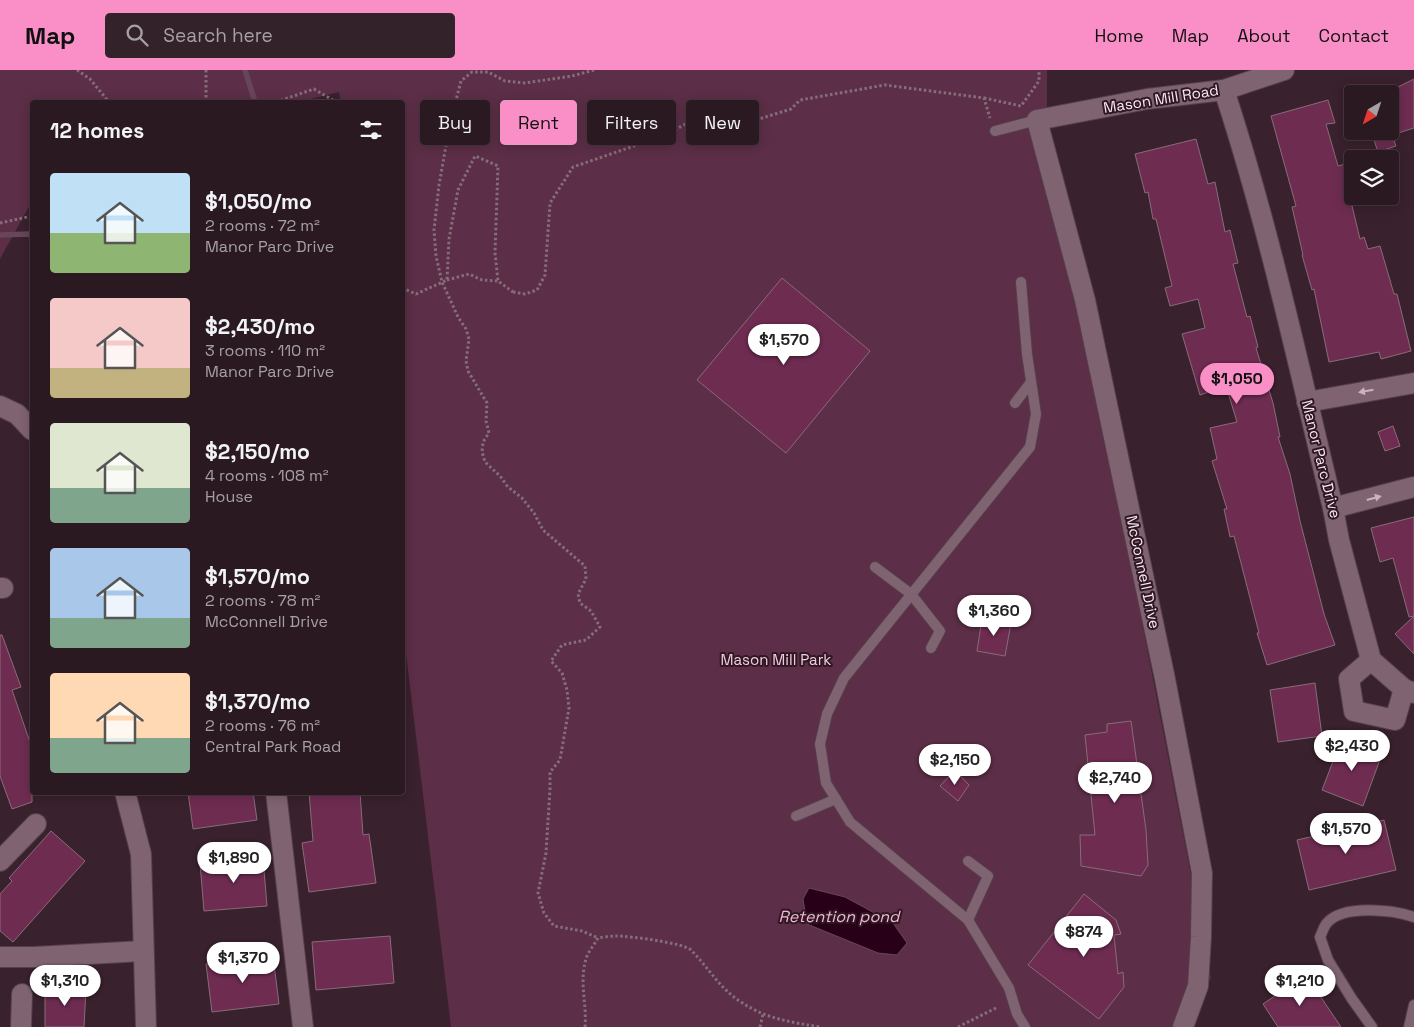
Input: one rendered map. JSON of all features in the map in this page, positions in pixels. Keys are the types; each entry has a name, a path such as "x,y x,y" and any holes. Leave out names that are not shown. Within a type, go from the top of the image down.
{"street":[{"name":"Mason Mill Road","path":"1037,120 1147,99 1224,90 1284,70"},
{"name":"Manor Parc Drive","path":"1224,90 1245,158 1307,402 1339,540 1371,660"},
{"name":"McConnell Drive","path":"1037,120 1085,300 1165,679 1202,873 1198,986 1182,1027"},
{"path":"1307,402 1414,383"},
{"path":"0,406 17,414 30,428"},
{"path":"1333,508 1414,488"},
{"path":"1371,660 1409,691 1395,720 1354,711 1349,679 1371,660"},
{"path":"126,795 141,854 146,1027"},
{"path":"276,795 303,1027"},
{"path":"0,861 36,824"},
{"path":"0,957 143,951"},
{"path":"21,1027 22,994"}],"lane":[{"path":"995,130 1037,120"},
{"path":"1021,282 1036,414 1030,447 844,678 827,714 820,744 826,782 850,822 968,920 1008,988 1025,1027"},
{"path":"1015,403 1031,382"},
{"path":"875,567 911,594 940,631 931,648"},
{"path":"796,816 836,799"},
{"path":"968,861 988,876 968,920"},
{"path":"1372,1027 1328,960 1320,937 1326,923 1337,916 1368,909 1400,912 1414,917"},
{"path":"1409,1027 1414,1005"}],"path":[{"path":"77,70 90,79 107,100"},
{"path":"206,70 206,100"},
{"path":"594,70 572,76 525,83 506,81 488,72 472,72 461,81 450,123 439,185 434,230 436,256 442,282 458,317 466,329 469,339 466,361 468,371 486,403 486,421 489,433 483,442 482,452 485,462 500,476 508,487 522,498 534,513 543,530 584,566 586,579 578,594 580,603 591,612 600,627 586,640 562,645 550,661 562,673 567,690 568,708 560,760 550,772 546,853 538,893 544,913 554,926 582,931 598,938 615,936 668,943 689,948 720,984 740,1002 763,1014 786,1022 820,1027"},
{"path":"405,289 416,294 447,280 469,274 482,280 498,281 513,292 525,294 537,290 545,275 550,203 573,167 666,135 689,122 730,128 791,109 800,100 885,85 984,98 1021,106 1039,81 1040,70"},
{"path":"282,100 314,90 332,100"},
{"path":"984,98 995,130"},
{"path":"447,280 449,239 458,190 475,156 498,166 495,253 498,281"},
{"path":"0,224 30,216"},
{"path":"585,1027 586,1018 582,982 586,958 598,938"},
{"path":"958,1027 998,1007"},
{"path":"760,1027 763,1014"}],"green space":[{"name":"Mason Mill Park","path":"0,70 1047,70 1047,133 1211,978 1172,1027 451,1027 405,645 405,100 341,100 339,92 306,100 30,100 30,205 0,259"}],"water":[{"name":"Retention pond","path":"809,888 845,897 893,923 907,943 897,955 878,953 807,924 803,899"}],"building":[{"path":"1414,79 1414,128 1399,133 1399,86"},
{"path":"1328,100 1335,123 1326,124 1338,166 1344,164 1344,205 1352,205 1360,239 1364,237 1368,249 1380,246 1394,294 1397,294 1411,351 1381,359 1379,352 1329,362 1314,289 1312,290 1302,255 1292,207 1296,206 1271,116"},
{"path":"1196,139 1208,184 1215,182 1225,232 1230,230 1238,263 1233,264 1247,317 1250,316 1258,347 1256,348 1273,403 1280,437 1278,437 1290,474 1324,614 1335,645 1267,665 1257,633 1259,633 1234,536 1230,537 1224,509 1227,509 1212,461 1217,459 1210,428 1237,422 1226,386 1200,395 1182,334 1205,328 1198,299 1170,306 1165,288 1172,286 1156,219 1153,219 1148,192 1145,193 1135,154"},
{"path":"1374,140 1394,140 1396,146 1377,150"},
{"path":"782,278 870,351 786,453 697,380"},
{"path":"1393,426 1400,446 1385,451 1378,432"},
{"path":"1414,517 1414,616 1409,617 1393,558 1380,562 1371,528"},
{"path":"1414,616 1414,654 1395,634"},
{"path":"982,619 1011,623 1005,656 977,651"},
{"path":"0,635 2,635 21,687 12,690 30,742 30,795 32,795 32,802 12,809 0,776"},
{"path":"1315,683 1322,736 1278,742 1270,690"},
{"path":"1131,721 1146,830 1148,865 1141,876 1081,866 1080,835 1095,835 1085,735 1107,732 1107,724"},
{"path":"1342,738 1382,754 1363,806 1322,790"},
{"path":"955,770 969,785 958,801 940,786"},
{"path":"188,795 253,795 257,820 193,829"},
{"path":"309,795 360,795 363,835 369,834 376,883 309,892 302,843 313,841"},
{"path":"1384,820 1396,870 1309,890 1297,840"},
{"path":"51,831 85,861 13,942 0,931 0,894 12,881 9,878"},
{"path":"263,858 267,906 204,911 200,863"},
{"path":"1084,894 1116,920 1121,934 1114,935 1118,974 1123,972 1124,987 1099,1019 1028,965"},
{"path":"390,936 394,983 316,990 312,942"},
{"path":"273,956 279,1004 212,1012 206,964"},
{"path":"1306,975 1341,1027 1278,1027 1263,1004"},
{"path":"45,987 86,989 84,1027 45,1027"}],"waterway":[{"path":"245,70 254,100"},
{"path":"0,235 30,235"}]}
